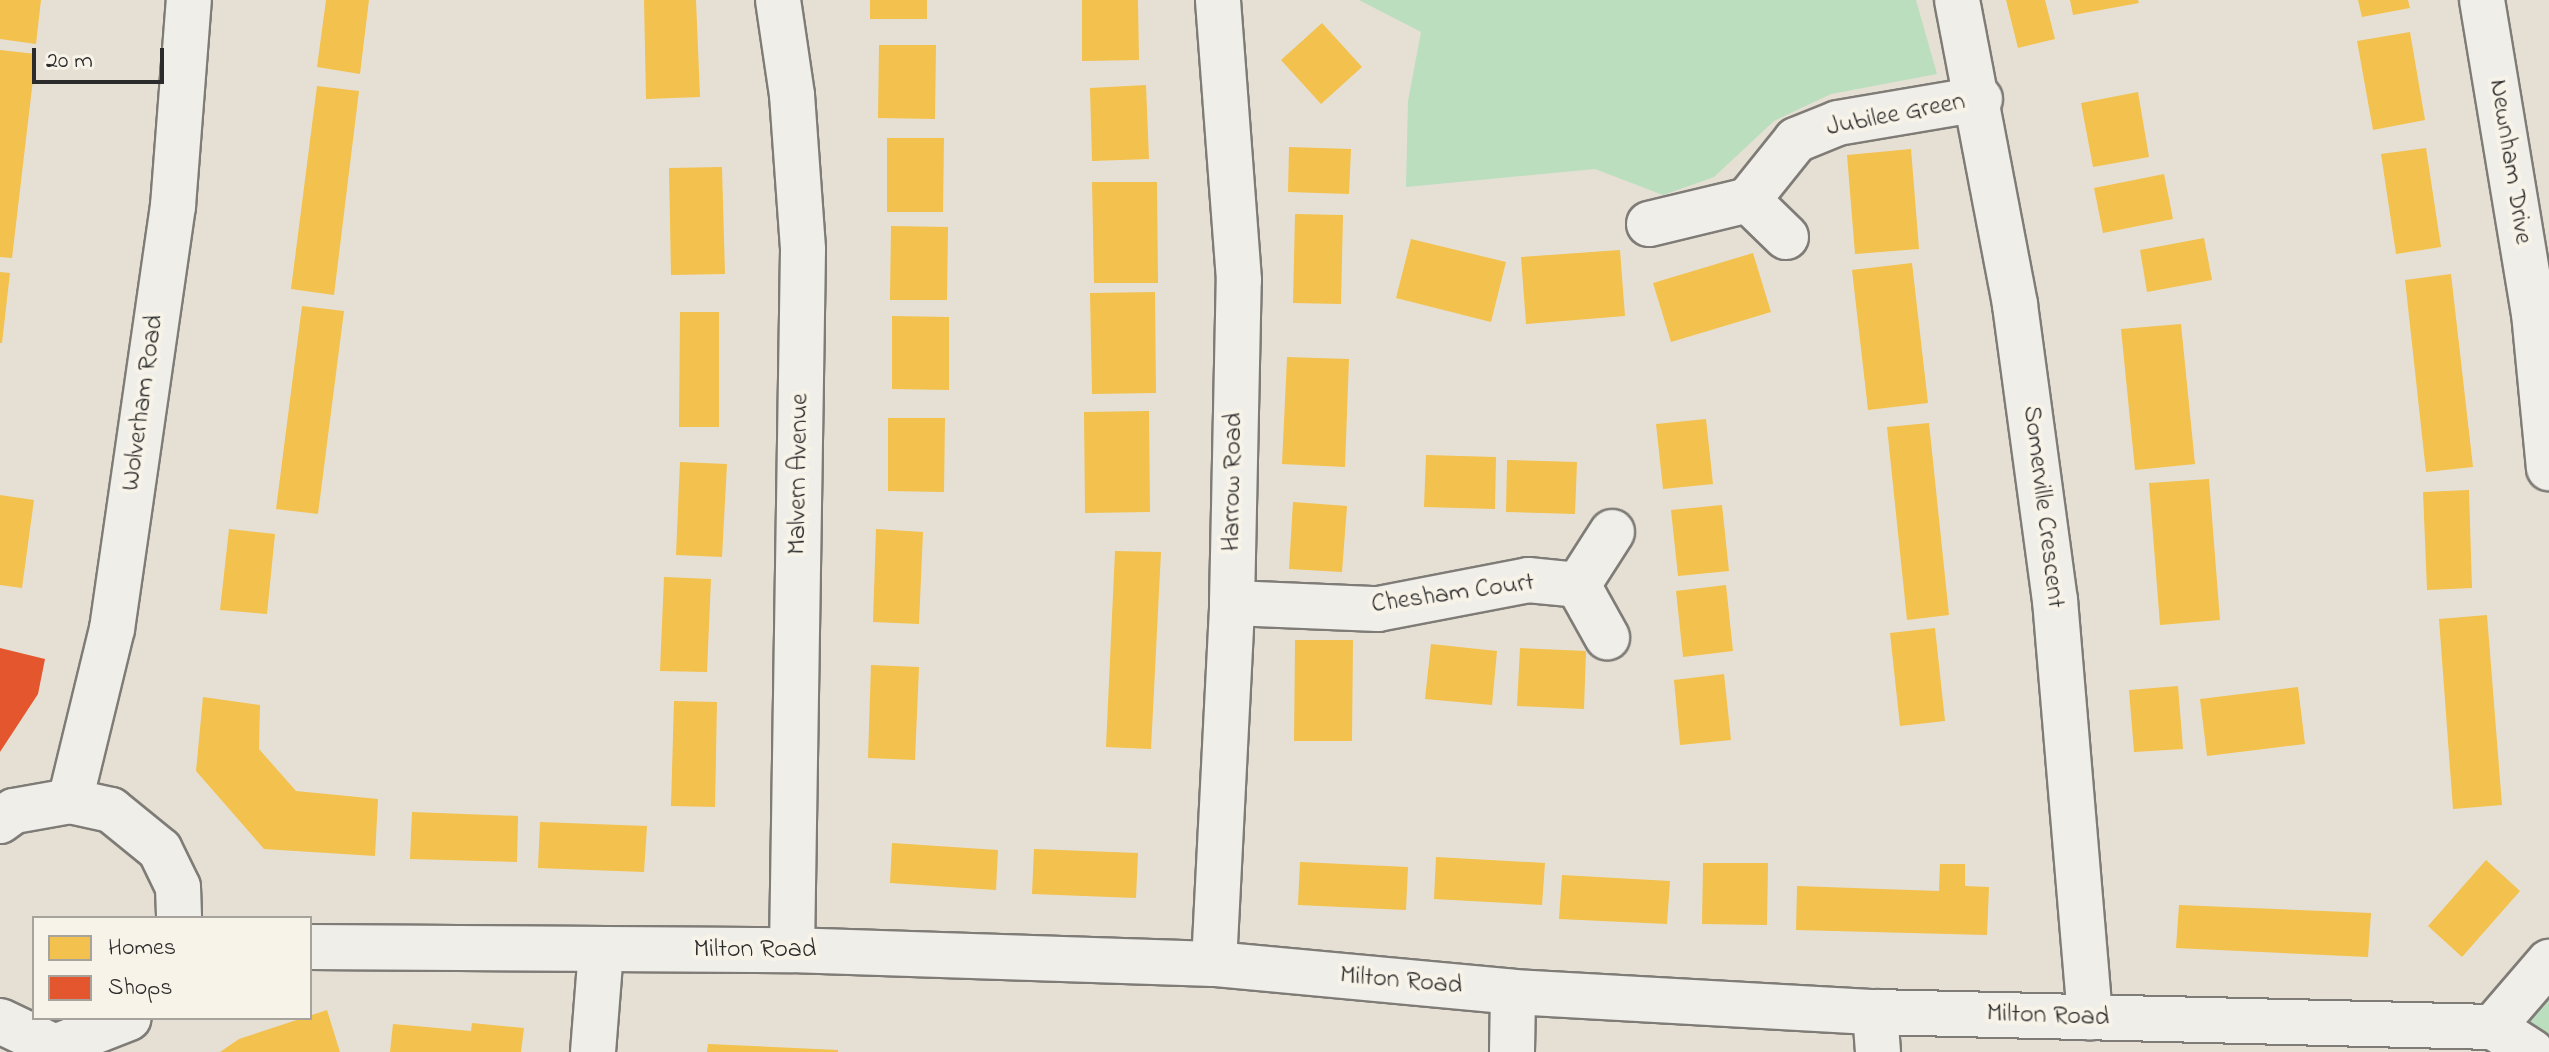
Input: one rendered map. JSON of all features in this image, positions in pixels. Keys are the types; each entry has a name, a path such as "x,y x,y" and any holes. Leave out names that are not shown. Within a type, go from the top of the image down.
{"street":[{"name":"Wolverham Road","path":"70,801 112,629 173,206 189,0"},
{"name":"Malvern Avenue","path":"778,0 792,95 803,250 792,950"},
{"name":"Harrow Road","path":"1214,964 1232,603 1239,280 1218,0"},
{"name":"Somerville Crescent","path":"1957,0 1980,99 2015,305 2055,600 2090,1018"},
{"name":"Newnham Drive","path":"2482,0 2534,313 2549,468"},
{"name":"Jubilee Green","path":"1748,200 1796,140 1838,123 1980,99"},
{"path":"1649,224 1748,200 1786,237"},
{"path":"1607,637 1578,585 1612,532"},
{"name":"Chesham Court","path":"1232,603 1378,609 1528,580 1578,585"},
{"path":"0,821 14,811 70,801 111,810 145,834 160,850 178,887 179,916"},
{"name":"Milton Road","path":"312,947 792,950 1214,964 1513,992 1876,1032 2090,1018 2493,1027"},
{"path":"593,1052 601,951"},
{"path":"2532,1052 2493,1027 2549,962"},
{"path":"1512,1052 1513,992"},
{"path":"0,1021 55,1049 124,1020"}],"green space":[{"path":"1359,0 1916,0 1937,74 1831,94 1774,121 1714,177 1663,195 1595,169 1406,187 1408,101 1421,32"},
{"path":"2549,983 2549,1041 2521,1017"}],"building: Homes":[{"path":"0,0 41,0 36,44 0,39"},
{"path":"326,0 369,0 360,74 317,67"},
{"path":"644,0 696,0 700,97 646,99"},
{"path":"870,0 927,0 927,19 870,19"},
{"path":"1082,0 1138,0 1139,60 1082,61"},
{"path":"2006,0 2045,0 2055,39 2018,48"},
{"path":"2070,0 2138,0 2139,3 2073,15"},
{"path":"2358,0 2408,0 2410,8 2362,17"},
{"path":"1322,23 1362,67 1321,104 1281,60"},
{"path":"2410,32 2425,120 2373,130 2357,41"},
{"path":"879,45 936,45 935,119 878,118"},
{"path":"0,50 36,54 12,258 0,257"},
{"path":"1146,85 1149,159 1092,161 1090,88"},
{"path":"317,86 359,91 334,295 291,289"},
{"path":"2138,92 2149,157 2093,167 2081,103"},
{"path":"887,138 944,138 943,212 887,212"},
{"path":"1289,147 1351,149 1349,194 1288,192"},
{"path":"2426,148 2441,247 2396,254 2381,154"},
{"path":"1911,149 1919,249 1855,254 1847,155"},
{"path":"722,167 725,274 671,275 669,168"},
{"path":"2164,174 2173,219 2103,233 2094,188"},
{"path":"1092,182 1157,182 1158,283 1094,283"},
{"path":"1295,214 1343,215 1341,304 1293,303"},
{"path":"891,226 948,227 947,300 890,300"},
{"path":"2204,238 2212,280 2147,292 2140,250"},
{"path":"1411,239 1506,262 1491,322 1396,298"},
{"path":"1620,250 1625,316 1526,324 1521,257"},
{"path":"1753,253 1771,312 1671,342 1653,283"},
{"path":"1912,263 1928,403 1868,410 1852,270"},
{"path":"0,272 10,273 2,343 0,343"},
{"path":"2451,274 2473,467 2426,472 2405,280"},
{"path":"1155,292 1156,393 1092,394 1090,293"},
{"path":"302,306 344,311 318,514 276,509"},
{"path":"680,312 719,312 719,427 679,427"},
{"path":"892,316 949,317 949,390 892,389"},
{"path":"2181,324 2195,464 2135,470 2121,329"},
{"path":"1287,357 1349,359 1345,467 1282,464"},
{"path":"1149,411 1150,512 1085,513 1084,412"},
{"path":"888,418 945,418 944,492 888,491"},
{"path":"1706,419 1713,484 1663,489 1656,424"},
{"path":"1929,423 1949,615 1907,620 1887,427"},
{"path":"1426,455 1496,457 1495,509 1424,507"},
{"path":"1507,460 1577,462 1575,514 1506,512"},
{"path":"680,462 727,464 722,557 676,555"},
{"path":"2209,479 2220,620 2160,625 2149,483"},
{"path":"2469,490 2472,588 2427,590 2423,492"},
{"path":"0,495 34,500 22,588 0,585"},
{"path":"1293,502 1347,506 1342,572 1289,569"},
{"path":"1722,505 1729,571 1678,576 1671,510"},
{"path":"229,529 275,534 267,614 220,610"},
{"path":"876,529 923,532 919,624 873,622"},
{"path":"1115,551 1161,552 1151,749 1106,747"},
{"path":"664,577 711,579 707,672 660,671"},
{"path":"1726,585 1733,651 1683,657 1676,591"},
{"path":"2487,615 2502,805 2453,809 2439,619"},
{"path":"1935,628 1945,721 1900,726 1890,633"},
{"path":"1295,640 1353,640 1352,741 1294,741"},
{"path":"1431,644 1497,651 1492,705 1425,699"},
{"path":"1520,648 1586,651 1584,709 1517,706"},
{"path":"871,665 919,667 915,760 868,758"},
{"path":"1724,674 1731,740 1680,745 1674,680"},
{"path":"2178,686 2183,749 2134,752 2129,690"},
{"path":"2298,687 2305,744 2207,756 2200,699"},
{"path":"203,697 260,705 259,749 296,791 378,799 375,856 264,849 196,771"},
{"path":"674,701 717,702 715,807 671,806"},
{"path":"412,812 518,816 517,862 410,859"},
{"path":"540,822 647,826 644,872 538,868"},
{"path":"892,843 998,850 996,890 890,883"},
{"path":"1034,849 1138,853 1136,898 1032,894"},
{"path":"1436,857 1545,863 1542,905 1434,899"},
{"path":"2486,860 2520,891 2462,957 2428,926"},
{"path":"1300,862 1408,867 1406,910 1298,905"},
{"path":"1703,863 1768,863 1767,925 1702,924"},
{"path":"1940,864 1965,864 1965,886 1989,887 1987,935 1796,930 1797,886 1939,891"},
{"path":"1562,875 1670,881 1667,924 1559,919"},
{"path":"2179,905 2371,913 2368,957 2176,948"},
{"path":"327,1010 340,1052 220,1052 239,1039 297,1020 312,1020 312,1015"},
{"path":"472,1023 524,1028 521,1052 390,1052 393,1024 471,1031"},
{"path":"708,1044 838,1050 838,1052 707,1052"}],"building: Shops":[{"path":"0,648 45,659 38,694 0,752"}]}
